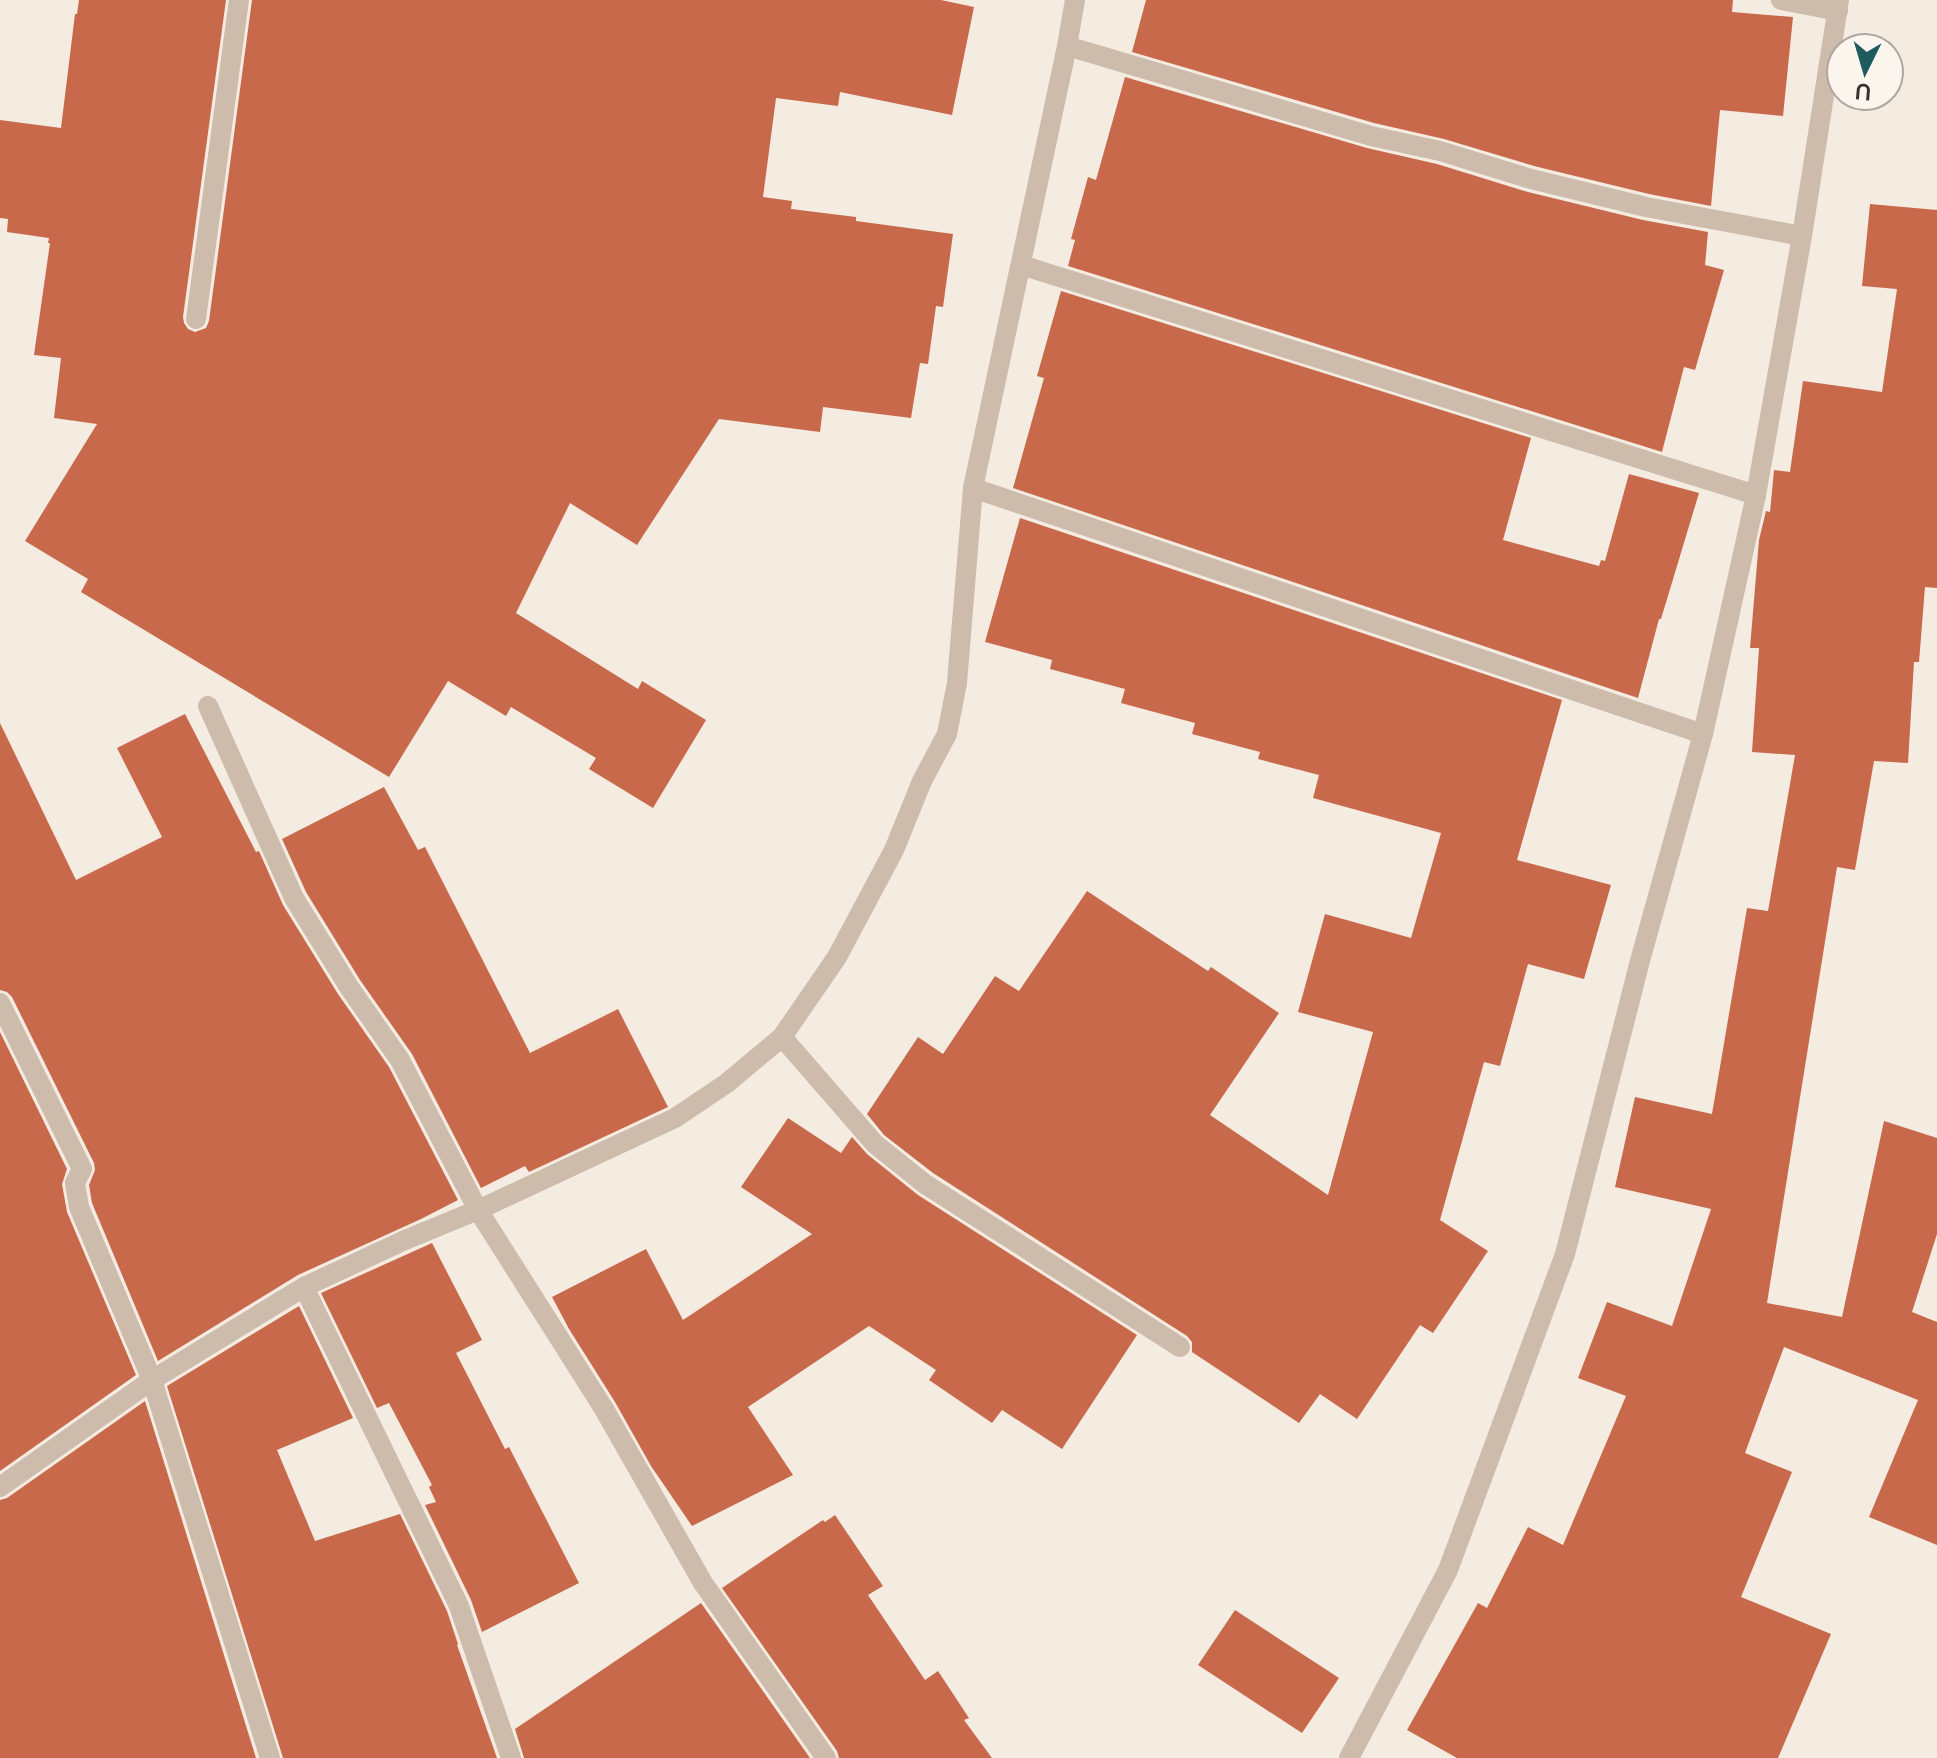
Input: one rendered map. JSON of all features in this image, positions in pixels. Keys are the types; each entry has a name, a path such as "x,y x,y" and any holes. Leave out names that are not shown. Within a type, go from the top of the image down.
{"street":[{"path":"196,319 239,0"},
{"path":"0,1487 152,1380 304,1287 675,1118 727,1083 782,1037 837,957 894,850 922,781 947,734 957,683 973,488 1075,0"},
{"path":"1349,1758 1448,1570 1565,1254 1641,957 1703,734 1756,495 1802,236 1838,5 1781,0"},
{"path":"1067,46 1371,136 1440,151 1531,179 1646,207 1802,236"},
{"path":"1021,265 1756,495"},
{"path":"973,488 1703,734"},
{"path":"208,706 294,898 349,987 400,1060 478,1210 604,1409 703,1583 826,1758"},
{"path":"0,1003 82,1169 75,1183 79,1207 152,1380 270,1758"},
{"path":"782,1037 875,1144 915,1176 1180,1347"},
{"path":"304,1287 459,1606 511,1758"}],"building":[{"path":"79,0 226,0 183,317 188,329 195,332 206,328 209,321 252,0 941,0 974,7 952,115 840,92 838,106 776,98 763,197 792,201 791,209 953,234 943,307 936,306 928,364 920,363 911,418 823,407 820,432 719,419 637,545 570,503 516,613 638,689 642,681 706,720 653,808 589,769 596,758 511,707 506,716 448,681 389,777 81,592 88,579 25,541 97,424 54,418 61,358 34,355 50,243 49,238 7,232 8,219 0,218 0,120 61,128"},
{"path":"1146,0 1733,0 1732,12 1793,17 1783,116 1720,110 1711,206 1534,166 1132,52"},
{"path":"1125,77 1528,192 1708,232 1705,265 1724,270 1695,370 1684,367 1662,452 1068,266 1075,240 1071,239 1088,177 1096,180"},
{"path":"1870,204 1937,210 1937,588 1925,587 1919,662 1914,662 1908,763 1874,761 1855,870 1837,867 1767,1303 1842,1317 1884,1121 1937,1138 1937,1234 1912,1312 1937,1322 1937,1545 1869,1517 1918,1400 1784,1347 1745,1453 1792,1472 1741,1597 1831,1634 1778,1758 1457,1758 1407,1730 1478,1603 1487,1608 1528,1527 1563,1545 1626,1396 1578,1378 1607,1302 1672,1326 1711,1209 1615,1187 1635,1097 1712,1114 1747,908 1768,911 1795,755 1752,752 1759,648 1750,648 1759,540 1766,511 1770,512 1774,470 1790,472 1803,381 1882,392 1897,289 1862,286"},
{"path":"1061,291 1531,438 1503,540 1599,566 1601,560 1605,561 1629,474 1699,493 1659,619 1638,698 1013,488 1044,378 1037,376"},
{"path":"1020,518 1562,700 1517,860 1611,885 1584,979 1528,964 1500,1066 1484,1062 1440,1220 1488,1251 1433,1333 1420,1325 1357,1419 1320,1394 1299,1423 1192,1352 1192,1342 1187,1336 933,1173 884,1135 867,1114 918,1037 943,1054 995,976 1019,991 1087,891 1208,971 1211,967 1279,1013 1210,1115 1328,1195 1373,1032 1298,1012 1325,914 1411,938 1441,833 1313,798 1319,775 1258,759 1260,752 1192,734 1195,723 1121,703 1125,689 1050,669 1052,660 985,642"},
{"path":"185,714 256,852 259,851 283,905 338,994 389,1067 458,1200 298,1275 158,1361 92,1203 89,1185 95,1170 94,1163 12,997 0,990 0,723 76,880 162,837 117,748"},
{"path":"384,787 418,850 425,847 530,1053 618,1009 668,1107 529,1172 525,1166 481,1188 412,1054 360,980 306,892 282,839"},
{"path":"0,1032 67,1169 62,1184 67,1212 136,1375 0,1471"},
{"path":"788,1118 841,1153 852,1137 867,1154 918,1195 1137,1335 1062,1449 1002,1410 992,1423 929,1380 936,1370 869,1326 748,1407 793,1475 692,1526 651,1466 552,1297 646,1249 683,1320 812,1234 741,1187"},
{"path":"432,1243 482,1340 456,1353 505,1449 509,1447 579,1583 482,1632 471,1600 425,1505 436,1502 429,1487 432,1485 389,1403 377,1408 321,1293"},
{"path":"299,1306 353,1418 277,1450 315,1541 400,1514 447,1611 497,1758 283,1758 167,1386"},
{"path":"145,1401 256,1758 0,1758 0,1500"},
{"path":"835,1515 883,1586 868,1595 925,1680 938,1671 969,1718 964,1720 992,1758 839,1758 722,1588"},
{"path":"701,1603 810,1758 524,1758 515,1729"},
{"path":"1235,1610 1339,1678 1302,1733 1198,1665"}]}
